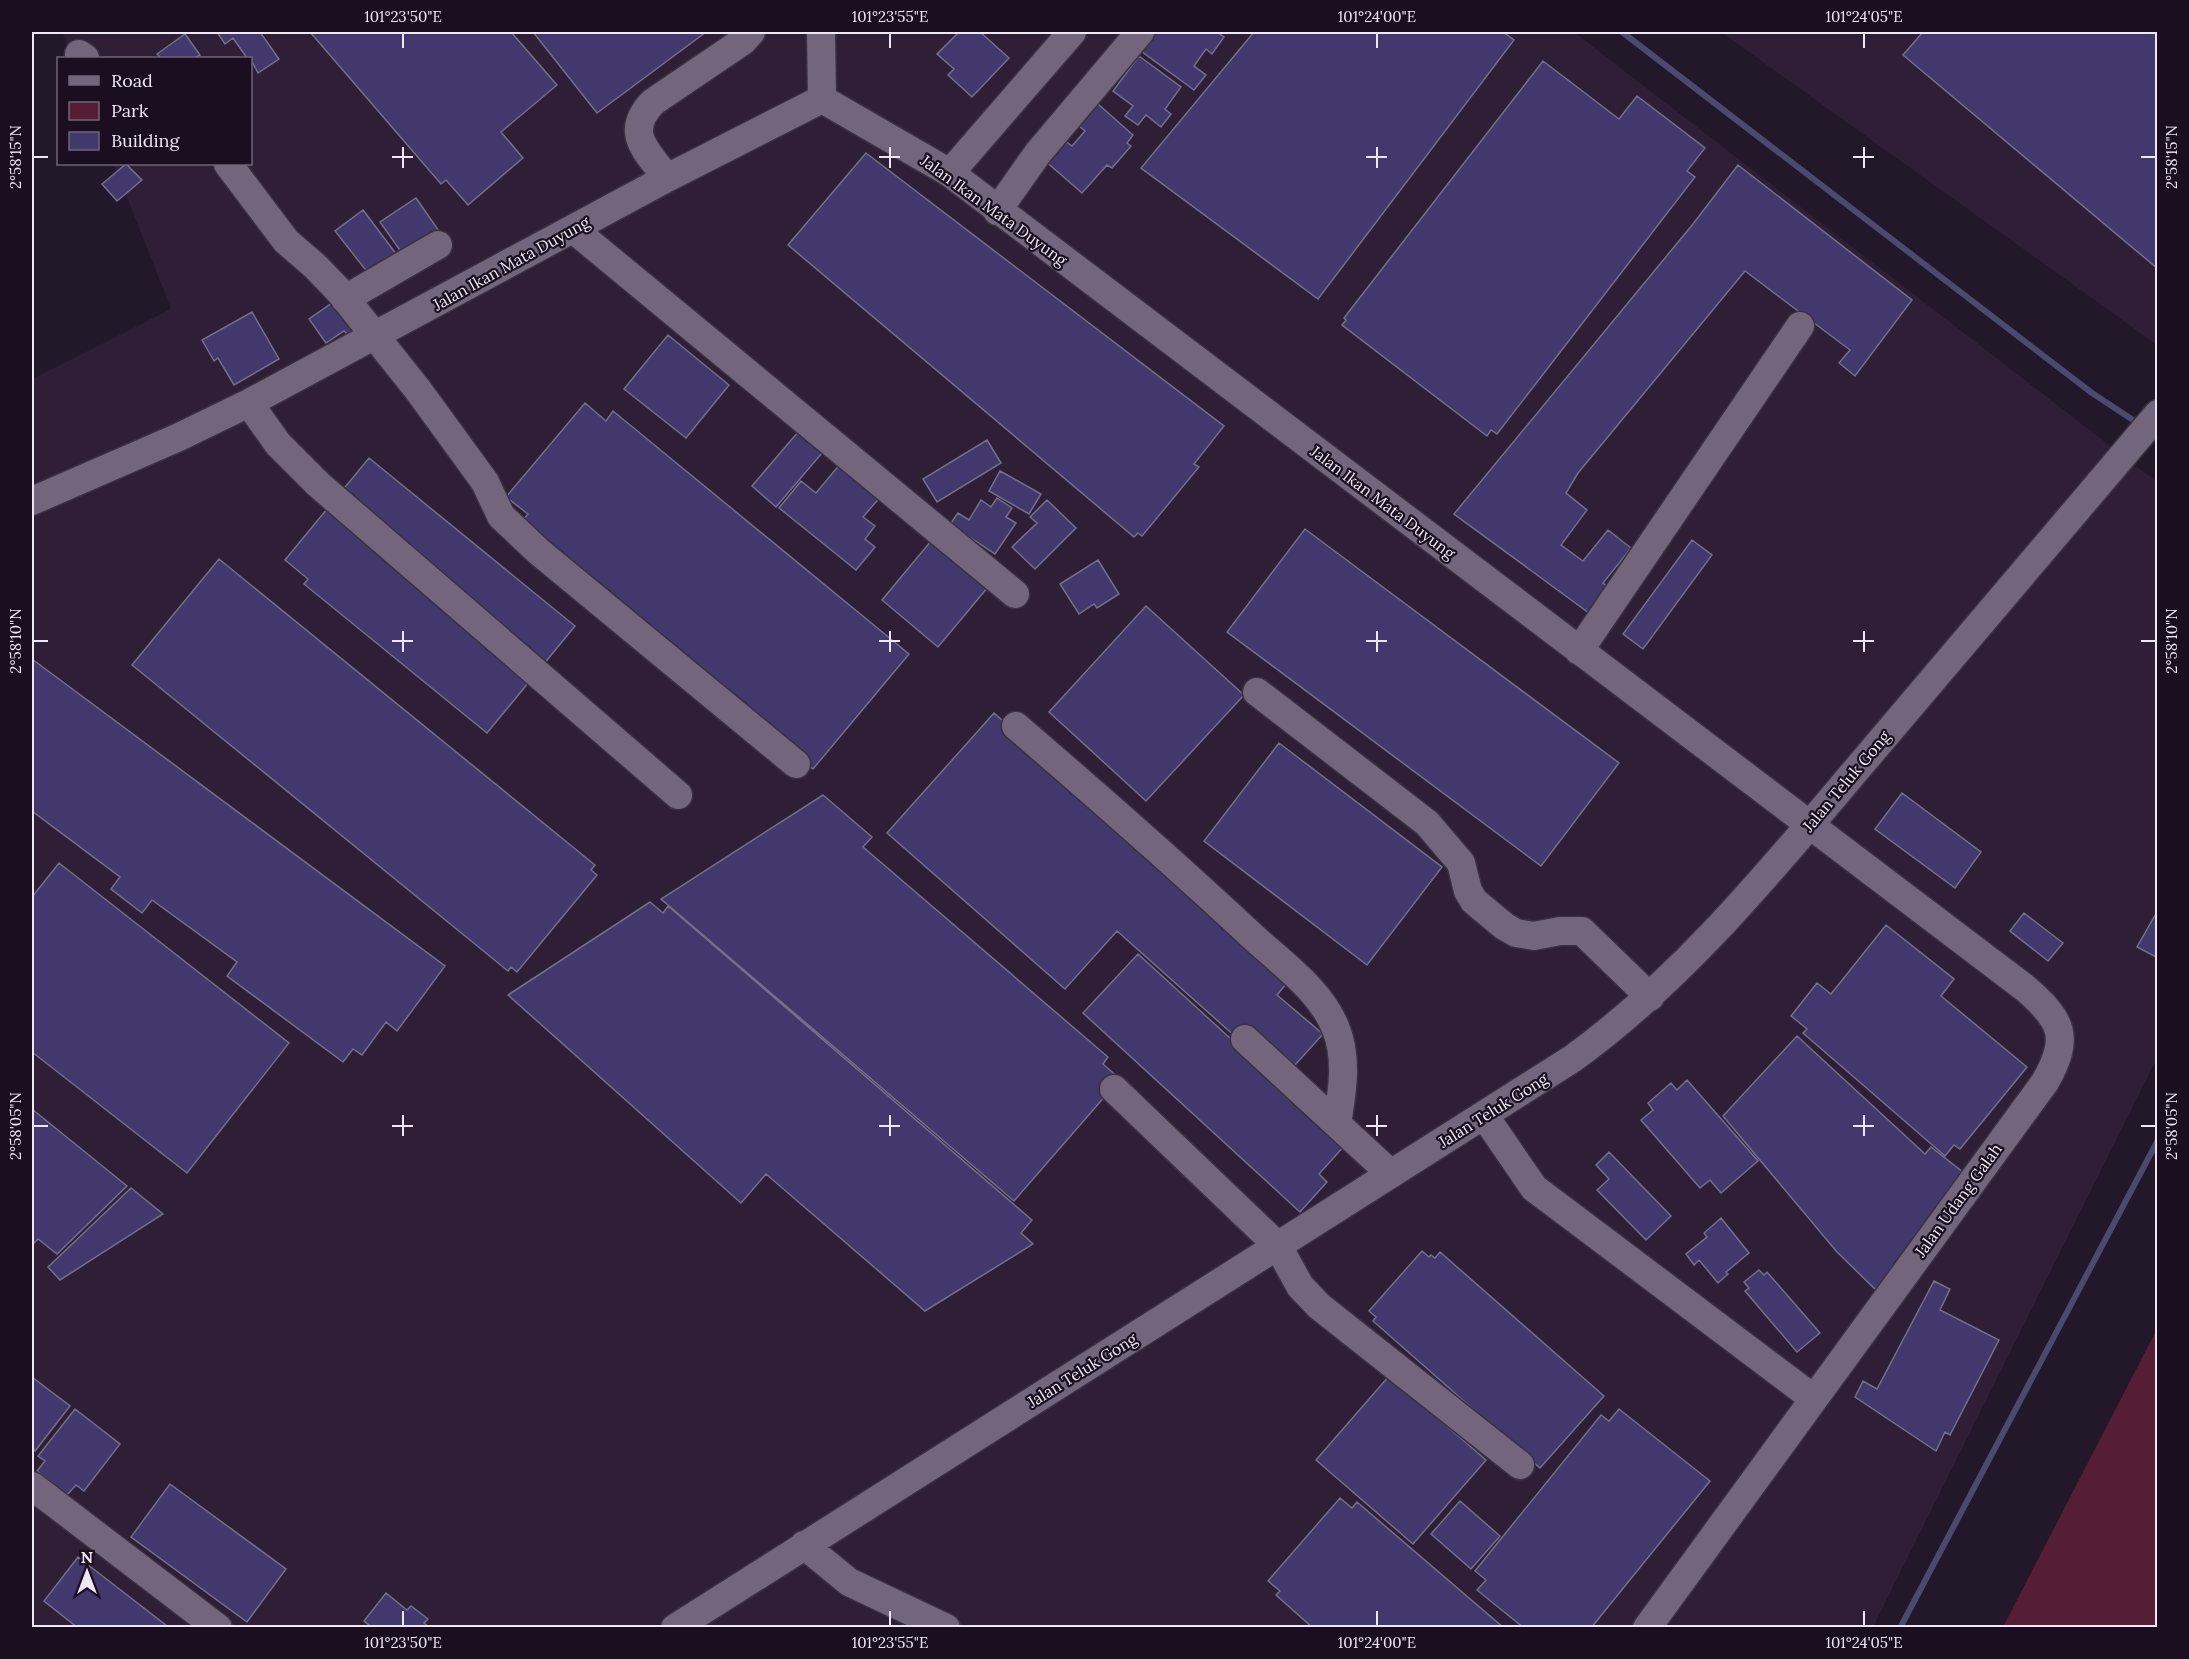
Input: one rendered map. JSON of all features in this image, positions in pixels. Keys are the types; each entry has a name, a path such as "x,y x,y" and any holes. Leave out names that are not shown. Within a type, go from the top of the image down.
{"street":[{"path":"668,178 640,141 638,128 642,115 653,102 743,41 751,32"},
{"path":"821,32 822,99"},
{"path":"950,173 1072,32"},
{"path":"997,211 1038,153 1140,32"},
{"name":"Jalan Ikan Mata Duyung","path":"32,501 179,437 249,403 668,178 822,99 950,173 997,211 1810,825"},
{"path":"229,165 286,241 316,267 345,299 418,390 485,482 501,516 538,551 796,764"},
{"path":"573,229 1015,594"},
{"path":"345,299 438,245"},
{"path":"1580,651 1800,326"},
{"path":"249,403 278,444 318,484 678,795"},
{"name":"Jalan Teluk Gong","path":"675,1628 1392,1174 1572,1059 1618,1026 1700,949 1810,825 2157,414"},
{"path":"1257,692 1427,823 1461,863 1468,891 1474,901 1504,926 1516,933 1534,936 1560,931 1582,932 1589,935 1650,997"},
{"path":"1016,726 1173,861 1318,997 1336,1029 1342,1050 1342,1090 1338,1124"},
{"name":"Jalan Udang Galah","path":"1647,1628 2045,1082 2055,1065 2061,1046 2061,1035 2053,1014 2032,994 1810,825"},
{"path":"1245,1038 1392,1174"},
{"path":"1114,1089 1278,1246 1300,1286 1319,1306 1520,1465"},
{"path":"1484,1115 1534,1188 1813,1398"},
{"path":"32,1486 218,1628"},
{"path":"804,1545 849,1582 946,1628"}],"shaded area":[{"path":"62,32 1574,32 2157,482 2157,1058 1873,1627 32,1628 32,379 171,309 114,165 252,165 252,57 72,57"},
{"path":"1721,32 2157,32 2157,345"}],"green space":[{"path":"2157,1329 2157,1627 2003,1627"}],"building":[{"path":"217,32 260,32 279,59 258,73 252,57 246,57 233,38 225,44"},
{"path":"310,32 511,32 557,85 501,132 523,158 468,205 446,180 441,184"},
{"path":"533,32 706,32 597,113"},
{"path":"959,32 980,32 1009,58 972,97 948,75 954,69 937,54"},
{"path":"1156,32 1217,32 1224,37 1212,54 1206,49 1194,66 1206,75 1194,90 1141,51"},
{"path":"1254,32 1503,32 1514,40 1318,299 1141,168"},
{"path":"1923,32 2158,32 2158,269 1903,55"},
{"path":"185,34 200,55 197,57 160,57 157,54"},
{"path":"1139,56 1181,87 1165,109 1171,114 1161,127 1146,115 1138,125 1125,116 1133,106 1113,91"},
{"path":"1543,61 1619,119 1637,96 1705,148 1687,171 1695,177 1497,434 1491,430 1487,436 1342,325 1346,320 1344,318"},
{"path":"1098,104 1133,135 1127,143 1131,146 1112,168 1107,165 1082,193 1044,160 1063,139 1072,146 1085,131 1073,121"},
{"path":"866,153 1224,426 1194,464 1199,467 1142,536 1138,533 1134,537 788,245"},
{"path":"125,165 142,180 117,201 102,184"},
{"path":"1738,165 1912,300 1855,376 1839,363 1850,350 1745,271 1578,473 1566,493 1587,510 1561,545 1583,561 1608,530 1631,548 1603,583 1614,591 1589,613 1454,514 1693,224"},
{"path":"416,198 439,231 404,256 380,222"},
{"path":"363,210 403,263 376,283 335,231"},
{"path":"339,298 360,327 348,335 344,331 326,343 309,319"},
{"path":"252,312 279,359 234,385 218,358 214,361 202,340"},
{"path":"668,335 729,385 686,438 624,389"},
{"path":"585,403 606,421 613,411 909,654 813,769 518,526 528,514 506,497"},
{"path":"798,432 822,453 776,507 752,486"},
{"path":"987,440 1001,463 937,502 923,479"},
{"path":"369,458 575,626 487,733 304,584 308,579 285,560"},
{"path":"841,463 881,496 863,517 875,526 865,539 875,547 856,570 779,508 801,481 816,493"},
{"path":"1000,471 1041,494 1029,514 989,491"},
{"path":"997,498 1012,508 1006,517 1016,523 995,554 950,524 958,513 969,520 981,500 991,507"},
{"path":"1047,500 1076,528 1035,569 1012,547 1037,523 1030,517"},
{"path":"1305,529 1619,763 1541,866 1227,632"},
{"path":"1692,540 1712,555 1643,649 1623,634"},
{"path":"931,541 988,587 938,647 882,600"},
{"path":"219,559 595,865 591,870 597,875 517,972 511,967 508,971 132,665"},
{"path":"1098,560 1119,594 1097,608 1094,604 1079,614 1060,584"},
{"path":"1146,606 1244,695 1146,801 1049,712"},
{"path":"32,659 445,966 397,1031 386,1022 362,1055 353,1049 343,1062 227,976 237,962 152,900 142,913 111,889 120,877 32,811"},
{"path":"994,713 1278,963 1286,984 1277,995 1323,1034 1295,1065 1250,1025 1238,1039 1117,931 1065,989 887,833"},
{"path":"1279,743 1442,867 1367,965 1204,841"},
{"path":"1902,793 1981,852 1955,888 1875,829"},
{"path":"823,795 872,837 863,847 1108,1057 1103,1064 1120,1079 1014,1201 661,899"},
{"path":"59,863 289,1043 187,1173 32,1052 32,897"},
{"path":"650,902 663,913 668,906 1032,1220 1021,1233 1033,1244 925,1311 766,1174 741,1203 508,995"},
{"path":"2158,910 2158,958 2137,947"},
{"path":"2024,913 2063,943 2048,961 2010,931"},
{"path":"1886,925 1954,979 1941,996 2027,1067 1960,1149 1954,1145 1945,1156 1803,1033 1807,1029 1791,1016 1817,983 1831,994"},
{"path":"1138,954 1346,1144 1319,1174 1327,1182 1300,1212 1083,1013"},
{"path":"1797,1036 1925,1154 1931,1147 1964,1173 1876,1290 1837,1252 1723,1116"},
{"path":"1687,1080 1758,1161 1721,1193 1710,1180 1700,1188 1641,1120 1653,1110 1648,1103 1671,1083 1677,1090"},
{"path":"32,1109 127,1186 57,1254 38,1239 32,1245"},
{"path":"1609,1152 1671,1216 1646,1240 1597,1190 1609,1179 1596,1165"},
{"path":"131,1188 163,1214 60,1280 48,1267"},
{"path":"1721,1218 1749,1253 1726,1272 1728,1274 1718,1283 1699,1260 1694,1265 1686,1254 1707,1237 1704,1233"},
{"path":"1422,1251 1429,1257 1431,1255 1435,1258 1440,1252 1604,1396 1540,1468 1373,1321 1376,1317 1369,1311"},
{"path":"1759,1270 1764,1275 1767,1272 1820,1333 1797,1352 1745,1291 1749,1288 1744,1282"},
{"path":"1934,1281 1950,1289 1940,1310 1999,1340 1950,1435 1945,1432 1936,1451 1855,1397 1863,1381 1877,1389"},
{"path":"1389,1376 1486,1460 1413,1544 1316,1460"},
{"path":"32,1377 70,1406 35,1451 32,1448"},
{"path":"75,1409 120,1444 84,1491 76,1485 67,1495 37,1471 45,1461 38,1456"},
{"path":"1619,1409 1710,1481 1591,1628 1524,1628 1477,1590 1486,1580 1475,1571 1601,1415 1609,1421"},
{"path":"170,1484 286,1569 247,1622 131,1537"},
{"path":"1340,1498 1352,1508 1357,1502 1504,1628 1313,1628 1276,1595 1280,1591 1268,1581"},
{"path":"1460,1501 1500,1536 1471,1569 1431,1534"},
{"path":"78,1557 167,1626 166,1628 78,1628 44,1601"},
{"path":"386,1593 407,1610 411,1606 428,1619 424,1623 430,1628 373,1628 364,1621"}],"waterway":[{"path":"1622,32 2092,393 2139,424"},
{"path":"1900,1628 2158,1140"}]}
